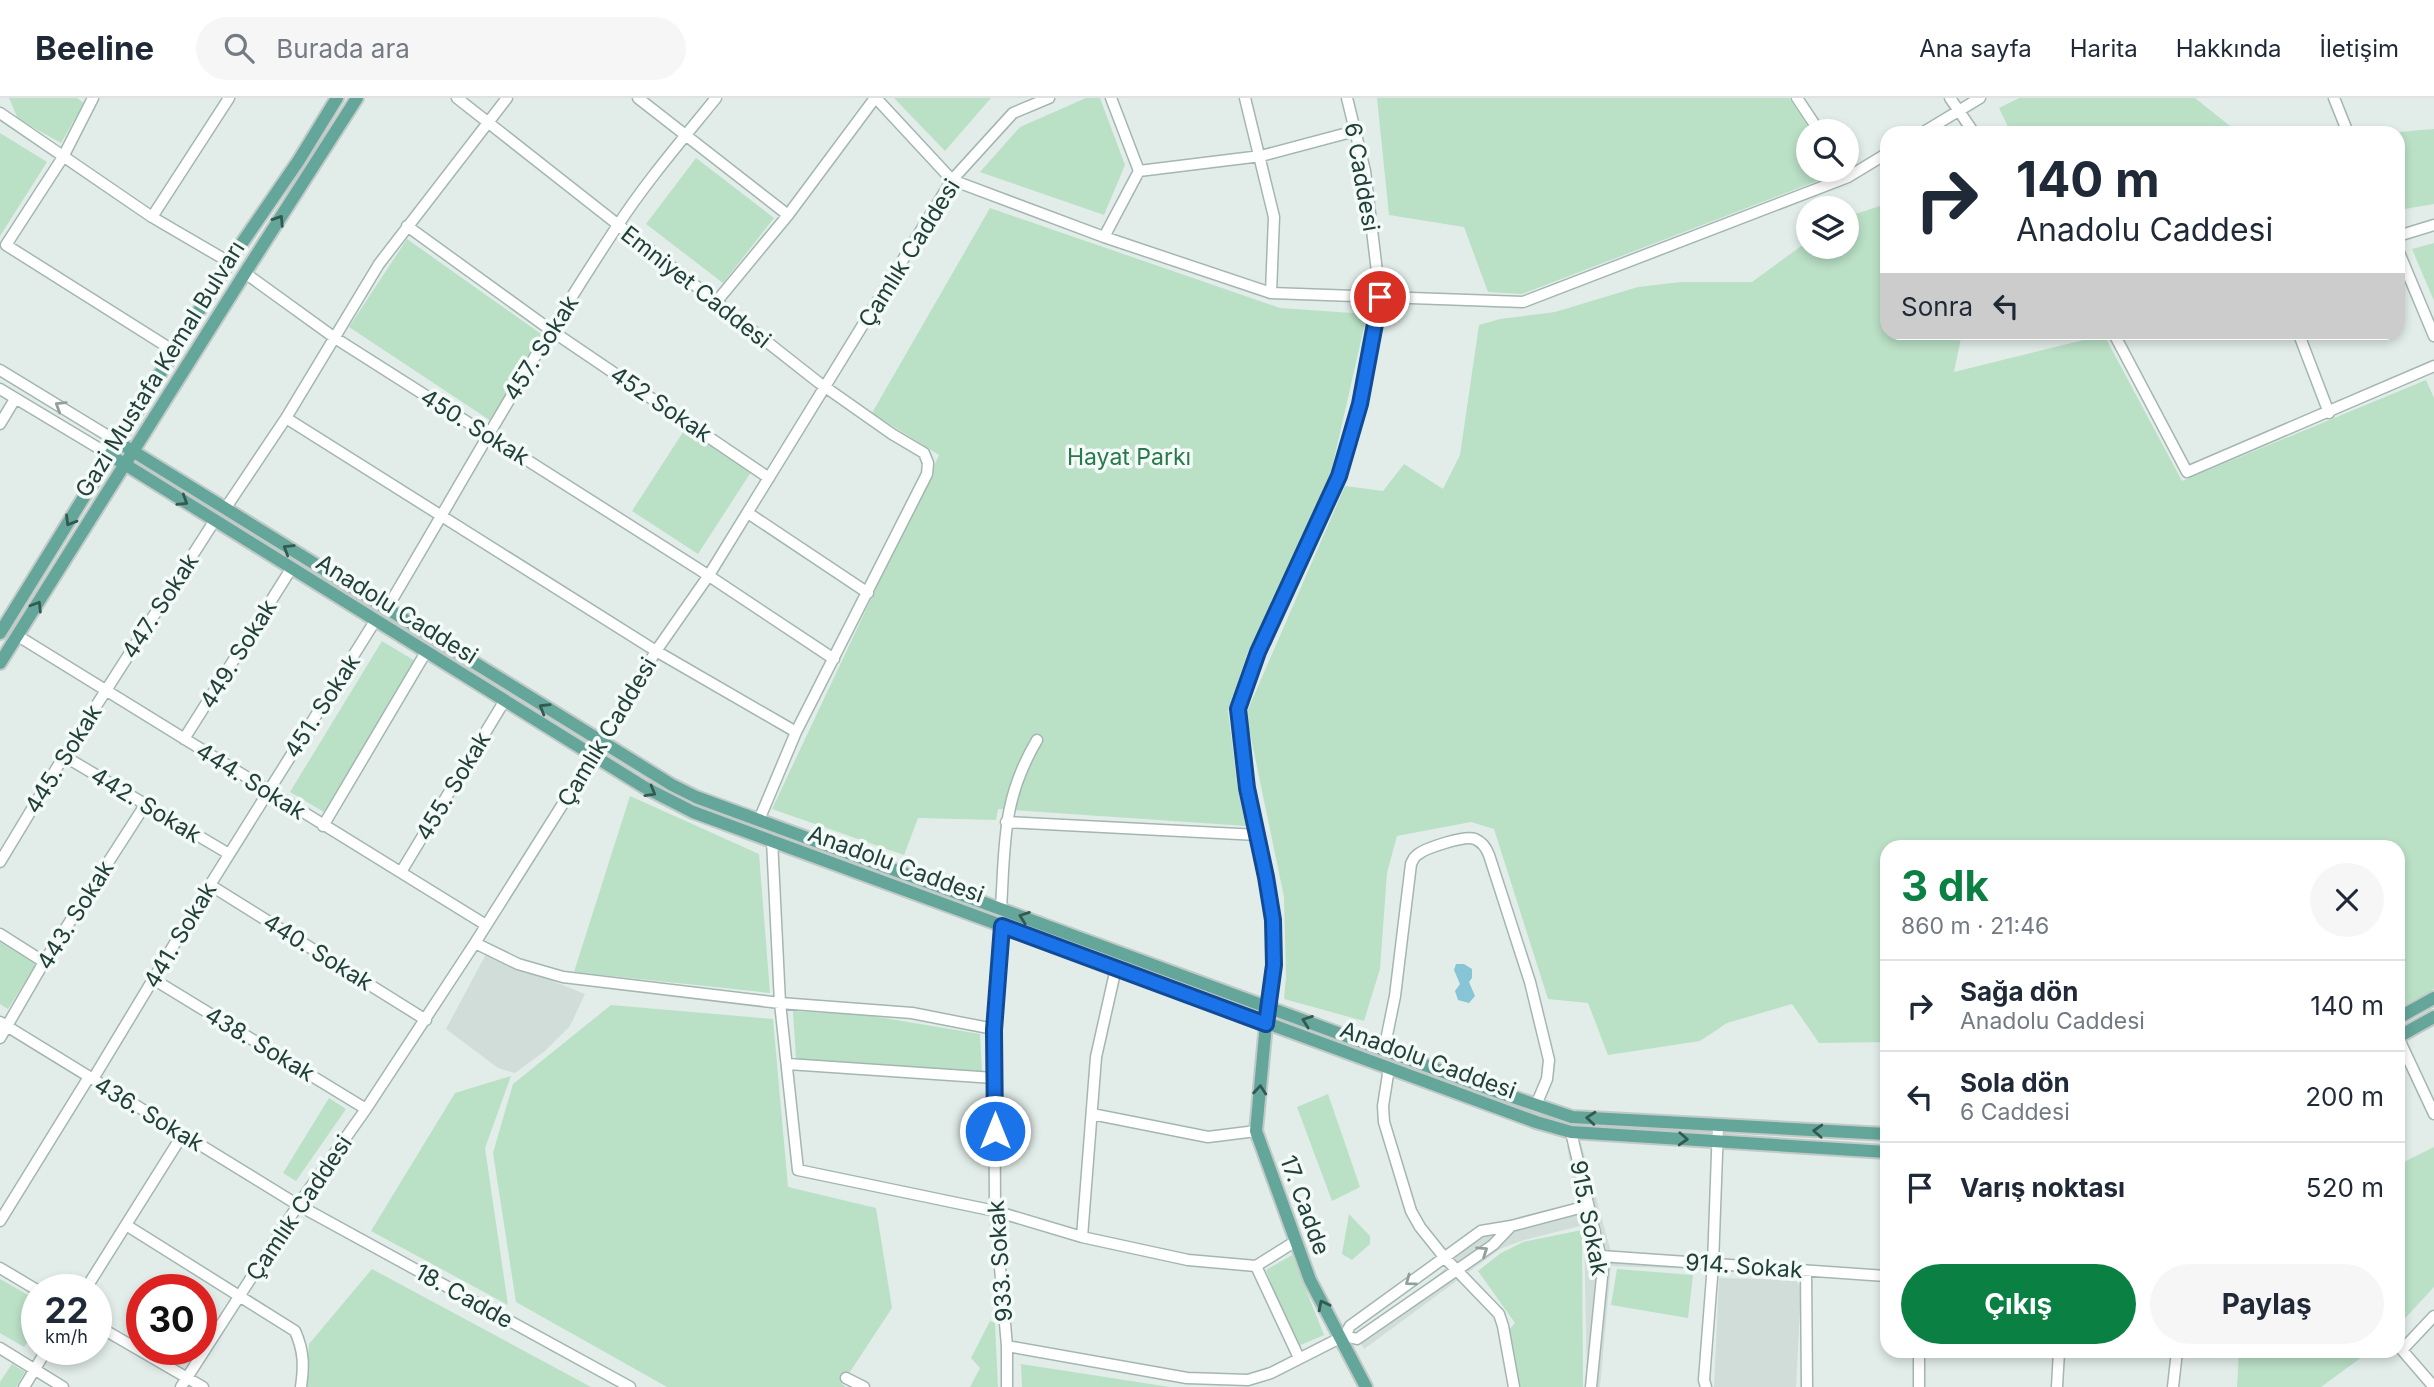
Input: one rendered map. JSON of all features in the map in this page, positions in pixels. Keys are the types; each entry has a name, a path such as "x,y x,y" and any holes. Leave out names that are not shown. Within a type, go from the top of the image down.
{"main road":[{"name":"Gazi Mustafa Kemal Bulvarı","path":"0,633 229,262 299,160 337,98"},
{"name":"Gazi Mustafa Kemal Bulvarı","path":"0,663 357,98"},
{"name":"Anadolu Caddesi","path":"118,442 671,785 759,820 1384,1050 1572,1116 1880,1134"},
{"name":"Anadolu Caddesi","path":"110,455 668,802 1536,1122 1571,1132 1880,1152"},
{"path":"2405,1014 2434,998"},
{"path":"2405,1033 2434,1017"},
{"name":"17. Cadde","path":"1266,1024 1256,1131 1310,1280 1366,1387"}],"street":[{"path":"93,98 64,157 6,245 174,351"},
{"path":"152,217 229,98"},
{"name":"Emniyet Caddesi","path":"457,98 824,387 924,453 928,463 927,474 868,593"},
{"path":"225,509 286,418 379,264 507,98"},
{"path":"638,98 788,215"},
{"name":"457. Sokak","path":"386,610 442,518 487,435 617,226 716,98"},
{"path":"718,302 876,98 952,180 1104,237 1271,293 1523,302 1823,182"},
{"name":"Çamlık Caddesi","path":"181,1387 298,1205 426,1020 602,743 656,651 748,513 952,180 1013,113 1049,98"},
{"path":"1104,237 1139,171 1111,98"},
{"path":"1245,98 1274,217 1271,293"},
{"name":"6 Caddesi","path":"1266,1024 1274,965 1273,920 1247,788 1238,709 1258,652 1339,476 1360,404 1380,297 1365,171 1347,98"},
{"path":"1797,98 1811,119"},
{"path":"1950,98 1970,126"},
{"path":"1934,126 1980,98"},
{"path":"2334,98 2345,126"},
{"path":"0,113 152,217 229,262"},
{"path":"1139,171 1261,156 1355,131"},
{"path":"1859,167 1880,157"},
{"name":"452 Sokak","path":"407,226 552,331 769,478"},
{"path":"2405,234 2434,226"},
{"path":"2405,267 2434,336"},
{"name":"450. Sokak","path":"244,273 335,338 709,575 834,659"},
{"path":"2117,340 2187,472 2434,366"},
{"path":"2301,340 2329,413"},
{"path":"0,370 118,442"},
{"path":"0,389 110,455"},
{"path":"0,424 15,399"},
{"path":"286,418 656,651 796,732"},
{"path":"748,513 868,593 796,732 759,820"},
{"name":"447. Sokak","path":"105,692 215,520"},
{"name":"449. Sokak","path":"184,739 291,569"},
{"name":"451. Sokak","path":"268,791 376,621"},
{"name":"444. Sokak","path":"18,636 486,925"},
{"path":"323,826 426,652"},
{"name":"445. Sokak","path":"0,862 105,692"},
{"name":"455. Sokak","path":"401,872 505,700"},
{"path":"1001,909 1006,822 1020,771 1037,740"},
{"name":"442. Sokak","path":"64,756 229,854"},
{"name":"441. Sokak","path":"0,1221 268,791"},
{"name":"443. Sokak","path":"0,1038 4,1024 145,804"},
{"path":"1006,822 1258,835"},
{"path":"1384,1050 1395,996 1411,864 1414,858 1423,852 1465,838 1476,839 1486,848 1493,866 1530,982 1547,1051 1549,1071 1536,1105"},
{"path":"772,840 780,1003 798,1170 995,1211 1082,1237 1188,1260 1256,1266 1296,1241"},
{"name":"440. Sokak","path":"210,885 426,1020"},
{"name":"933. Sokak","path":"1002,926 994,1030 995,1211 1007,1346 1007,1387"},
{"path":"0,934 44,962"},
{"path":"475,943 518,964 563,977 780,1003 912,1013 994,1030"},
{"path":"1082,1237 1096,1057 1116,968"},
{"name":"438. Sokak","path":"153,979 366,1109"},
{"name":"436. Sokak","path":"4,1024 298,1205"},
{"path":"2405,1052 2434,1114"},
{"path":"788,1064 994,1078"},
{"path":"1389,1068 1383,1106 1386,1132 1411,1211 1444,1257 1499,1314 1514,1387"},
{"path":"1092,1114 1208,1137 1256,1131"},
{"path":"1706,1387 1704,1380 1713,1264 1718,1126"},
{"name":"915. Sokak","path":"1571,1132 1601,1256 1603,1279 1591,1387"},
{"path":"95,1274 183,1134"},
{"name":"18. Cadde","path":"298,1205 629,1387"},
{"path":"1007,1346 1187,1382 1261,1382 1299,1358 1342,1337 1350,1326 1481,1231 1587,1206"},
{"path":"126,1224 295,1331 303,1348 302,1387"},
{"path":"1342,1337 1357,1339 1493,1245 1511,1226"},
{"name":"914. Sokak","path":"1601,1256 1880,1276"},
{"path":"1256,1266 1299,1358"},
{"path":"0,1269 21,1281"},
{"path":"1806,1270 1807,1387"},
{"path":"2405,1347 2434,1316"},
{"path":"112,1334 203,1387"},
{"path":"0,1348 63,1387"},
{"path":"2405,1353 2434,1387"},
{"path":"1919,1358 1919,1387"},
{"path":"2057,1387 2059,1358"},
{"path":"2174,1387 2176,1358"},
{"path":"23,1387 36,1365"},
{"path":"846,1378 864,1387"}],"shaded area":[{"path":"486,954 585,994 570,1026 545,1051 515,1073 498,1068 446,1029"},
{"path":"1581,1143 1611,1252 1698,1258 1697,1269 1611,1266 1600,1387 1587,1387 1584,1225 1500,1249 1364,1349 1356,1335 1439,1274 1479,1235 1520,1217 1577,1203 1567,1146"},
{"path":"1719,1278 1795,1280 1801,1287 1796,1387 1714,1387"}],"green space":[{"path":"9,98 77,98 84,103 61,143 18,119"},
{"path":"894,98 991,98 945,151"},
{"path":"1086,98 1100,98 1125,165 1104,215 980,172 1020,127"},
{"path":"1377,98 1789,98 1803,119 1796,119 1796,182 1814,182 1522,294 1488,292 1464,227 1389,215"},
{"path":"2019,98 2195,98 2230,126 2008,126 1999,108"},
{"path":"2434,129 2434,204 2405,209 2405,131"},
{"path":"0,133 47,162 0,236"},
{"path":"696,158 774,218 723,283 646,224"},
{"path":"1880,206 1880,340 1961,340 1954,372 2084,340 2107,340 2182,481 2426,380 2434,398 2434,989 2405,1005 2405,840 1880,840 1880,1042 1819,1043 1792,1004 1727,1023 1700,1041 1608,1055 1588,1003 1548,999 1494,829 1471,822 1397,836 1387,873 1380,969 1364,1021 1284,999 1284,897 1246,714 1345,486 1383,491 1404,464 1443,489 1460,455 1479,325 1500,319 1555,312 1638,287 1681,282 1752,282 1796,250 1796,259 1859,259 1859,213"},
{"name":"Hayat Parkı","path":"990,208 1280,308 1367,314 1330,477 1248,652 1228,711 1238,789 1246,826 998,809 996,820 918,818 904,855 772,809 939,455 872,413"},
{"path":"407,239 544,336 491,421 349,327"},
{"path":"2434,243 2434,301 2412,249"},
{"path":"687,426 753,469 698,554 632,511"},
{"path":"382,641 415,661 324,812 290,792"},
{"path":"630,796 759,854 770,993 574,972"},
{"path":"0,942 36,964 8,1009 0,1004"},
{"path":"611,1005 773,1019 788,1187 876,1208 892,1308 842,1384 846,1387 667,1387 516,1302 493,1153 513,1084"},
{"path":"793,1011 866,1015 980,1034 982,1072 796,1059"},
{"path":"511,1076 485,1148 508,1305 371,1231 455,1093"},
{"path":"1328,1094 1360,1187 1332,1201 1297,1107"},
{"path":"329,1098 346,1109 296,1181 283,1173"},
{"path":"2434,1147 2434,1287 2405,1318 2405,1162"},
{"path":"1349,1214 1370,1236 1370,1244 1352,1260 1342,1254"},
{"path":"1582,1230 1583,1387 1517,1387 1508,1331 1515,1323 1478,1271 1501,1253 1523,1242"},
{"path":"1292,1255 1324,1335 1296,1347 1266,1270"},
{"path":"372,1269 591,1387 306,1387 309,1344"},
{"path":"1617,1269 1693,1275 1688,1318 1611,1305"},
{"path":"0,1279 21,1291 21,1345 0,1333"},
{"path":"990,1321 995,1323 998,1387 970,1387 980,1368 971,1358"},
{"path":"2239,1358 2360,1358 2321,1387 2237,1387"},
{"path":"12,1364 25,1372 16,1387 0,1387 0,1382"},
{"path":"1021,1364 1170,1387 1022,1387"}],"water":[{"path":"1456,964 1464,964 1472,969 1469,982 1475,996 1469,1003 1458,1000 1455,991 1460,984 1454,970"}],"route":[{"path":"995,1131 994,1030 1002,926 1266,1024 1274,965 1273,920 1247,788 1238,709 1258,652 1339,476 1360,404 1380,297"}]}
